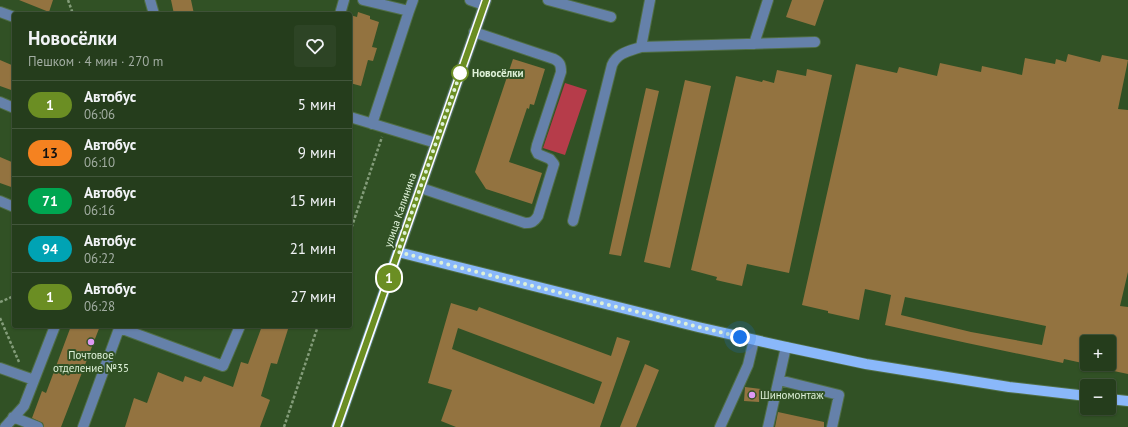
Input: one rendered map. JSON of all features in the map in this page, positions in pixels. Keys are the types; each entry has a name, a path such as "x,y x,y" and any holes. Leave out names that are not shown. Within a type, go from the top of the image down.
{"main road":[{"path":"398,252 754,340 866,364 994,385 1080,395"},
{"name":"улица Калинина","path":"337,427 398,252"},
{"path":"1116,400 1128,401"}],"street":[{"path":"150,0 153,12"},
{"path":"341,12 344,0"},
{"path":"363,0 409,11"},
{"path":"372,124 413,0"},
{"path":"470,0 485,2"},
{"path":"548,0 610,18"},
{"path":"641,47 650,0"},
{"path":"754,44 768,0"},
{"name":"улица Калинина","path":"398,252 485,2"},
{"path":"0,12 12,17"},
{"path":"420,188 525,223 535,221 538,216 554,164 550,159 538,154 536,150 561,72 560,62 474,32"},
{"path":"573,221 612,65 614,59 619,55 641,47 815,42"},
{"path":"0,102 12,107"},
{"path":"352,118 436,143"},
{"path":"0,201 12,206"},
{"path":"0,425 5,427 24,406 30,379 53,328"},
{"path":"83,427 120,328"},
{"path":"123,328 223,366 239,328"},
{"path":"720,427 748,365 754,340"},
{"path":"768,427 786,347"},
{"path":"0,368 30,379"},
{"path":"779,380 840,395 832,427"},
{"path":"13,418 38,427"}],"path":[{"path":"68,0 72,12"},
{"path":"352,226 385,128"},
{"path":"0,302 12,297"},
{"path":"0,318 30,379"},
{"path":"284,427 317,328"}],"shaded area":[{"path":"565,83 587,90 565,155 543,148"}],"building":[{"path":"19,0 53,0 49,12"},
{"path":"171,0 191,0 194,12 174,12"},
{"path":"792,0 824,0 815,26 786,17"},
{"path":"358,12 370,16 370,19 379,22 372,47 377,48 373,61 368,60 361,86 352,84 352,16 357,17"},
{"path":"1068,54 1100,62 1102,55 1128,60 1118,109 1128,110 1128,272 1120,306 1128,307 1128,374 1114,371 1116,371 1116,335 1080,335 1080,362 1064,359 1063,363 885,325 891,295 865,289 859,320 802,305 856,64 897,73 899,67 937,76 940,63 981,72 982,66 1022,75 1025,58 1055,64 1056,59 1066,62","holes":["905,297 1046,326 1042,345 971,332 901,315"]},
{"path":"513,59 545,69 534,105 530,104 529,109 527,108 509,162 542,173 532,204 486,189 475,172"},
{"path":"0,60 12,65 12,90 0,86"},
{"path":"807,69 832,75 789,273 747,264 742,286 716,280 717,277 691,270 736,76 774,83 777,70 806,76"},
{"path":"685,80 711,86 670,268 644,262"},
{"path":"646,88 659,91 621,256 609,254"},
{"path":"0,157 12,162 12,187 0,183"},
{"path":"451,303 477,311 479,307 611,356 617,337 630,341 600,427 456,427 441,421 452,390 428,383","holes":["458,328 602,382 594,404 452,349"]},
{"path":"70,328 99,328 61,427 44,427 43,423 32,418 42,391 46,393"},
{"path":"261,328 288,328 277,364 271,363 261,396 270,400 260,427 125,427 134,398 147,403 158,372 183,382 185,376 201,382 204,376 233,387 241,362 248,364"},
{"path":"645,364 659,370 636,427 620,427"},
{"name":"Шиномонтаж","path":"745,387 761,389 759,402 744,401"},
{"path":"778,412 824,422 824,427 775,427"}],"bus line":[{"name":"1","path":"337,427 486,0"}],"place":[{"name":"Новосёлки","path":"460,73"},
{"name":"Почтовое отделение №35","path":"91,342"},
{"name":"Шиномонтаж","path":"752,395"}],"route":[{"path":"460,73 462,68 398,252 740,337"}]}
